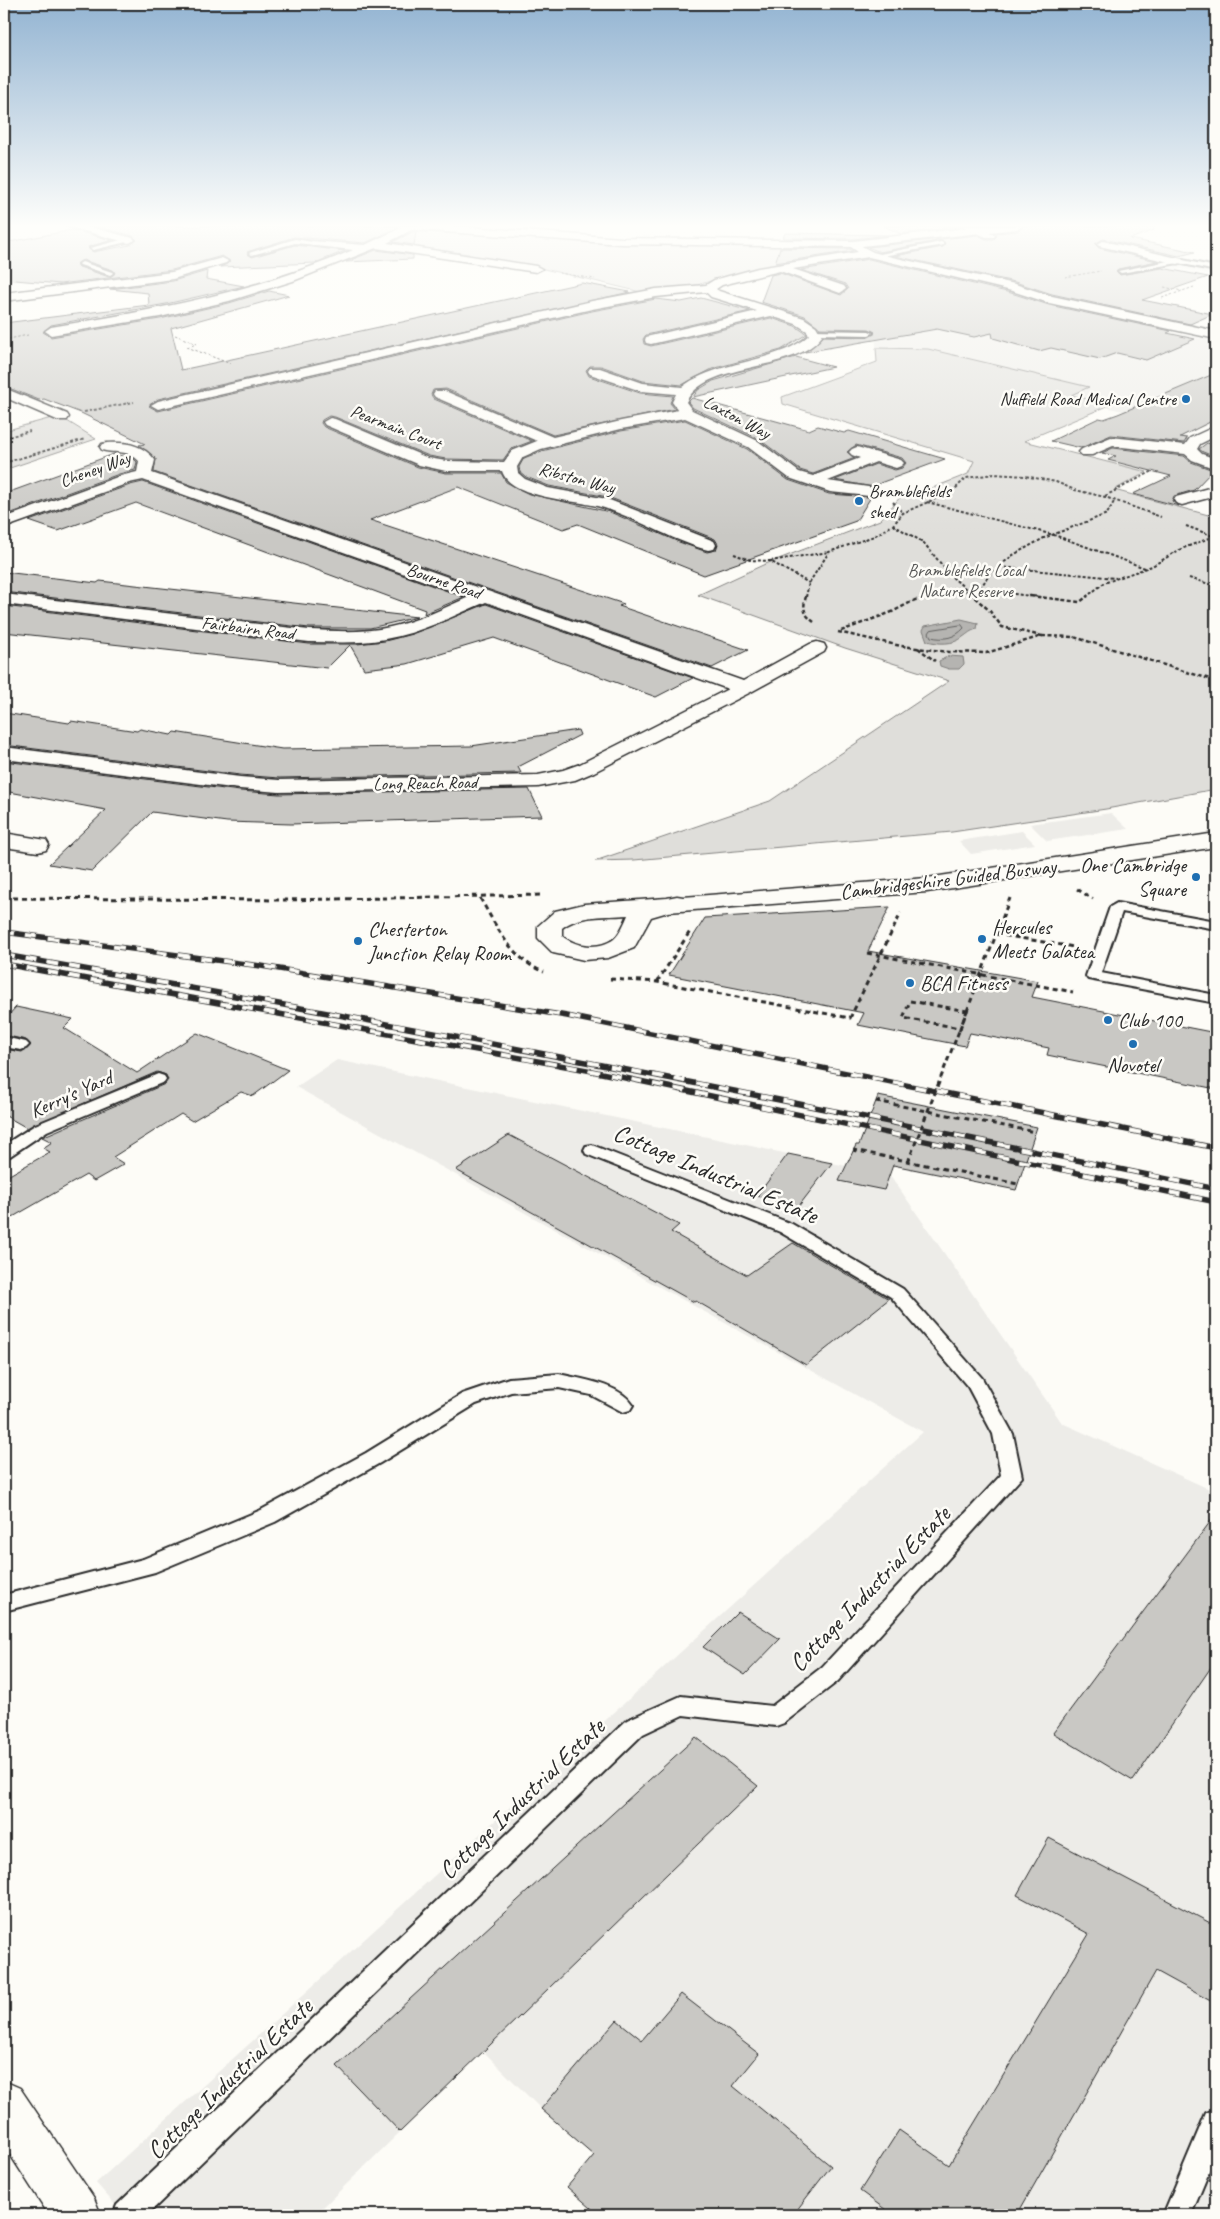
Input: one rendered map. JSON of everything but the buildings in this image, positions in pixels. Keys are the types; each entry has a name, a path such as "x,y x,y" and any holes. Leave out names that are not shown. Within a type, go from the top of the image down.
{"street":[{"path":"51,331 60,330"},
{"path":"158,405 485,330"},
{"path":"651,340 695,330"},
{"path":"1191,330 1216,335"},
{"name":"Laxton Way","path":"815,332 813,340 807,345 724,372 685,391 679,402 687,413 753,444 794,475 830,487 869,491"},
{"path":"595,371 640,387 685,391"},
{"path":"4,392 62,417"},
{"path":"440,394 551,442"},
{"name":"Ribston Way","path":"687,413 621,425 551,442 517,454 509,467 511,475 519,482 544,492 601,502 708,545"},
{"name":"Pearmain Court","path":"330,422 424,462 446,466 509,467"},
{"path":"1193,454 1195,441 1216,430"},
{"path":"1087,452 1131,432"},
{"path":"1111,441 1193,454 1216,464"},
{"name":"Cheney Way","path":"4,523 125,479 144,475 147,460 141,452 131,448 107,447"},
{"path":"857,452 896,463"},
{"path":"813,482 875,457"},
{"name":"Bourne Road","path":"144,475 744,688"},
{"path":"1182,500 1216,491"},
{"name":"Fairbairn Road","path":"4,599 309,636 346,637 382,634 408,628 486,596"},
{"name":"Long Reach Road","path":"4,753 240,783 280,786 538,781 568,776 587,768 744,688 820,640"},
{"path":"4,840 38,845"},
{"name":"Cambridgeshire Guided Busway","path":"677,904 642,912 626,943 608,952 584,954 562,948 550,938 550,926 562,916 584,911 677,904 778,898 927,885 1216,840"},
{"name":"Cambridgeshire Guided Busway","path":"584,911 607,912 625,920 632,931"},
{"path":"4,2104 77,2215"}],"lane":[{"path":"815,332 869,333"},
{"path":"1216,925 1117,907 1093,976 1216,999"},
{"path":"4,1042 21,1044"},
{"name":"Kerry's Yard","path":"4,1152 41,1128 158,1079"},
{"name":"Cottage Industrial Estate","path":"127,2215 635,1727 681,1705 776,1716 830,1674 1012,1477 1003,1434 975,1383 897,1293 786,1228 592,1150"},
{"path":"4,1602 147,1566 268,1516 373,1458 469,1399 509,1385 560,1381 597,1389 623,1405"},
{"path":"1177,2215 1216,2124"}],"path":[{"path":"62,417 133,401 158,405"},
{"path":"4,463 87,438"},
{"path":"1105,497 1164,465 1193,454"},
{"path":"708,545 750,560 770,561 829,552 874,536 893,525 903,513 953,491 966,478 994,474 1026,476 1048,481 1115,500 1161,516"},
{"path":"891,495 938,497"},
{"path":"975,596 990,575 1013,555 1054,535 1107,514 1115,500"},
{"path":"927,502 1054,535 1145,568"},
{"path":"1179,523 1216,536"},
{"path":"893,525 923,542 951,576 975,596 1002,627 1042,636 1074,637 1216,681"},
{"path":"979,590 1080,602 1104,583 1145,568 1181,549 1216,536"},
{"path":"829,552 809,583 803,608 807,617 819,626 820,640 892,612 915,600 968,591"},
{"path":"770,561 809,583"},
{"path":"999,567 1118,578"},
{"path":"1189,578 1216,586"},
{"path":"840,632 917,648 949,652 986,653 1042,636"},
{"path":"917,648 935,661"},
{"path":"1075,888 1099,902 1117,907"},
{"path":"908,1162 967,1011 958,1009 948,1008 920,1002 910,1001 903,1018 960,1028 966,1012 970,1004 1011,895 1007,892"},
{"path":"480,898 513,952 535,970 553,974"},
{"path":"610,979 657,982 850,1018 903,907"},
{"path":"657,982 696,922"},
{"path":"996,934 1083,949 1104,942"},
{"path":"867,953 1079,993"},
{"path":"876,1101 1036,1132"},
{"path":"853,1150 1018,1184"}],"shaded area":[{"path":"867,330 1158,330 1216,341 1216,421 1200,428 1105,407 974,461 783,404 782,397 877,362 875,332"},
{"path":"1111,813 1128,829 1047,841 1030,824"},
{"path":"1022,831 1035,844 971,854 959,841"},
{"path":"337,1060 890,1175 1062,1423 1216,1492 1216,2215 599,2215 567,2187 594,2154 541,2109 483,2051 315,2215 124,2215 96,2183 923,1432 296,1087"}],"green space":[{"name":"Bramblefields Local Nature Reserve","path":"876,348 928,349 1089,387 1071,395 1110,405 1024,441 1147,472 1114,490 1216,517 1216,789 1106,809 952,832 634,860 595,861 770,801 949,681 845,648 698,595 763,565 880,520 903,494 925,491 968,474 974,461 783,404 782,397 877,362"},
{"path":"59,416 96,439 4,470 4,431"}],"water":[{"path":"961,619 978,623 977,629 951,643 927,641 923,630 925,626"},
{"path":"949,656 963,657 964,664 959,669 949,669 940,666 939,661"}],"railway":[{"path":"4,932 261,966 567,1016 1216,1148"},
{"path":"4,955 308,1009 611,1067 1216,1189"},
{"path":"4,964 587,1070 1216,1202"}],"place":[{"name":"Nuffield Road Medical Centre","path":"1186,399"},
{"name":"Bramblefields shed","path":"859,501"},
{"name":"One Cambridge Square","path":"1196,877"},
{"name":"Hercules Meets Galatea","path":"982,939"},
{"name":"Chesterton Junction Relay Room","path":"358,941"},
{"name":"BCA Fitness","path":"910,983"},
{"name":"Club 100","path":"1108,1020"},
{"name":"Novotel","path":"1133,1044"}]}
